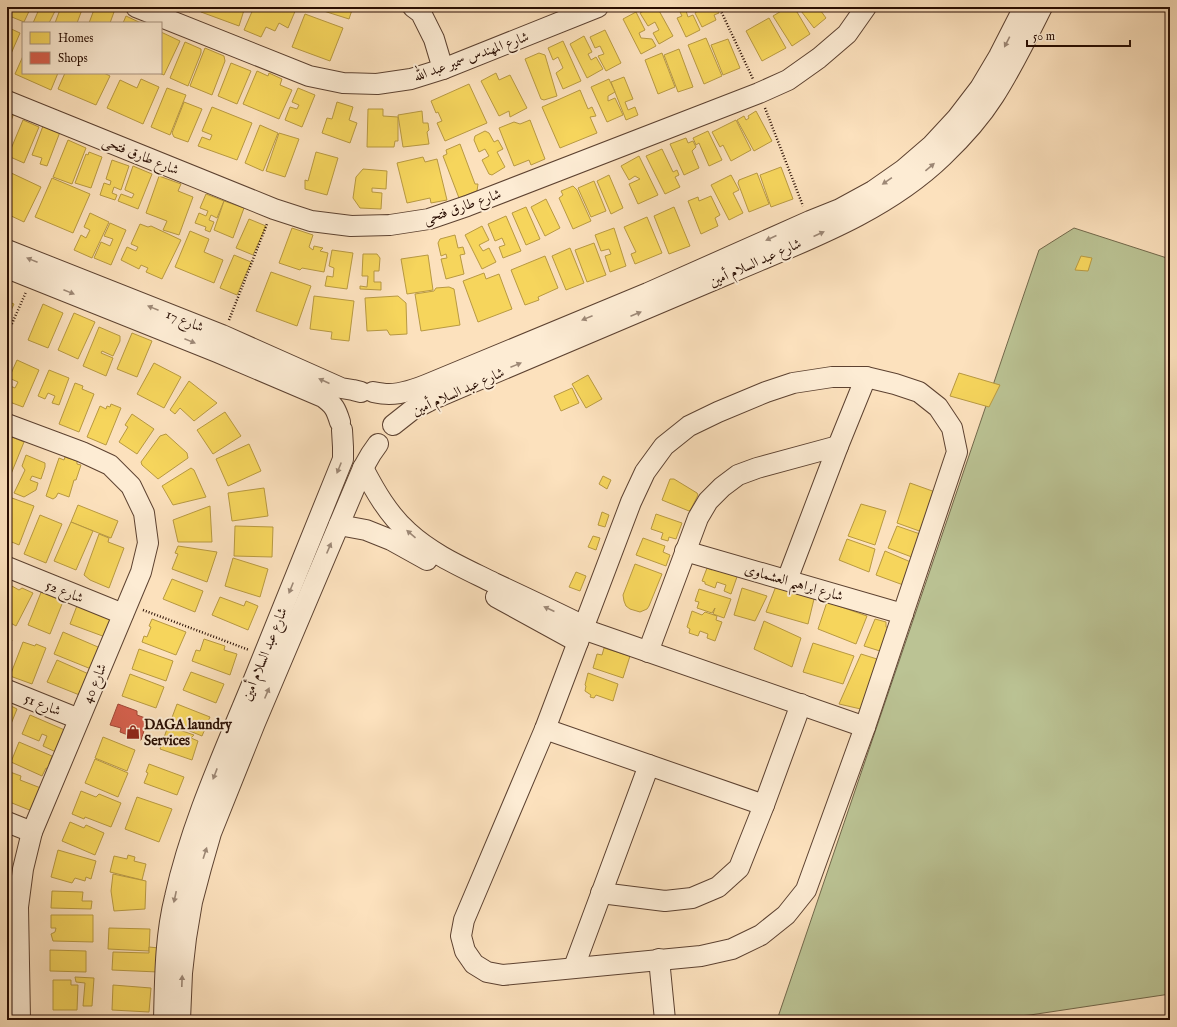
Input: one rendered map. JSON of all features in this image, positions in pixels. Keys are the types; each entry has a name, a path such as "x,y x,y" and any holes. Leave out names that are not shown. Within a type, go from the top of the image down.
{"street":[{"name":"شارع المهندس سمير عبد الله","path":"136,7 309,76 343,83 377,84 411,79 443,69 598,7"},
{"path":"413,7 420,13 434,39 443,69"},
{"name":"شارع طارق فتحى","path":"7,101 274,209 312,220 351,226 390,225 429,219 467,206 759,93 788,80 819,58 846,34 866,7"},
{"name":"شارع عبد السلام أمين","path":"393,425 412,410 432,399 651,299 810,221 840,209 873,191 903,170 932,145 957,118 980,88 999,56 1024,7"},
{"name":"شارع عبد السلام أمين","path":"367,392 389,394 416,389 844,223 879,204 912,182 942,157 964,134 993,97 1012,67 1042,7"},
{"name":"شارع 17","path":"7,250 222,335 341,388 367,392"},
{"name":"شارع 17","path":"7,268 217,352 323,397 332,403 337,411 341,426"},
{"path":"832,377 866,377 919,392 938,407 952,428 957,452 865,727 806,890 786,915 761,935 732,949 701,956 503,975 488,972 474,964 465,951 461,936 464,920 545,729 631,502 644,472 664,446 689,426 718,412 766,392 793,383 832,377"},
{"path":"788,580 838,446 866,377"},
{"path":"367,392 381,395 387,400 392,408 394,416 390,433 378,444 370,446 353,442 346,437 341,426 340,414 347,400 353,395 367,392"},
{"name":"شارع 40","path":"7,424 110,464 131,486 144,513 148,543 141,572 32,832 23,869 12,943 20,1020"},
{"name":"شارع عبد السلام أمين","path":"246,720 264,656 343,459 341,426"},
{"name":"شارع عبد السلام أمين","path":"164,1020 166,966 174,898 182,865 193,832 232,755 246,720 339,524 363,468 370,454 378,444"},
{"path":"648,652 698,518 708,501 722,487 738,475 757,468 838,446"},
{"path":"363,468 375,491 394,517 407,531 448,566"},
{"path":"339,524 366,530 391,540 448,566 582,632 648,652 865,727"},
{"name":"شارع ابراهيم العشماوى","path":"685,551 903,614"},
{"name":"شارع 52","path":"7,567 125,609"},
{"name":"شارع 51","path":"7,690 79,719"},
{"path":"602,893 665,901 692,898 718,887 739,868 801,704"},
{"path":"545,729 764,804"},
{"name":"شارع عبد السلام أمين","path":"180,1020 183,966 192,902 232,755"},
{"path":"574,967 649,765"},
{"path":"7,822 32,832"},
{"path":"659,959 665,1020"}],"path":[{"path":"719,7 759,93 810,221"},
{"path":"222,335 274,209"},
{"path":"7,335 32,277"},
{"path":"125,609 264,656"}],"green space":[{"path":"1074,228 1170,259 1170,994 1030,1015 972,1020 777,1020 1039,250"}],"building: Homes":[{"path":"9,7 31,7 24,22 7,15"},
{"path":"40,7 57,7 50,22 33,22"},
{"path":"61,7 83,7 77,22 55,22"},
{"path":"95,7 101,7 114,12 110,22 89,22"},
{"path":"179,7 192,7 190,12"},
{"path":"202,7 245,7 239,26 201,12"},
{"path":"254,7 291,7 296,9 288,28 279,23 275,31 266,27 261,37 244,30"},
{"path":"311,7 353,7 349,19"},
{"path":"651,7 657,7 673,36 659,44 653,33 659,30 655,22 648,26 640,13"},
{"path":"671,7 688,7 689,9 686,11 688,17 693,15 700,30 686,37 677,18 682,16 678,8 673,11"},
{"path":"697,7 716,7 719,13 714,15 716,20 702,27 695,13 699,10"},
{"path":"788,7 794,7 810,34 792,46 773,16"},
{"path":"798,7 818,7 826,18 814,28"},
{"path":"636,12 645,30 639,33 641,38 652,39 656,46 641,54 623,19"},
{"path":"305,14 343,28 330,61 292,47"},
{"path":"126,16 139,22 123,22"},
{"path":"769,18 786,48 762,61 746,31"},
{"path":"7,27 20,33 7,63"},
{"path":"605,30 621,63 606,71 598,56 604,54 600,46 595,48 590,37"},
{"path":"162,32 180,41 164,75 162,74"},
{"path":"584,36 592,52 588,54 591,60 596,57 603,69 587,78 570,44"},
{"path":"706,38 722,76 704,84 688,45"},
{"path":"728,39 740,68 723,75 711,45"},
{"path":"563,41 581,81 563,89 556,73 563,68 558,57 553,60 548,48"},
{"path":"185,42 201,49 201,53 188,86 170,78"},
{"path":"205,48 224,56 225,61 212,95 190,86"},
{"path":"679,49 693,87 678,92 664,55"},
{"path":"539,53 545,55 557,96 544,100 541,99 525,59"},
{"path":"662,53 675,87 658,94 645,60"},
{"path":"22,58 22,74 58,74 51,90 15,74"},
{"path":"231,63 251,71 237,104 218,96"},
{"path":"257,71 268,76 269,73 282,79 280,85 292,90 279,119 243,104"},
{"path":"496,73 499,80 510,75 527,108 510,117 509,111 499,116 481,81"},
{"path":"65,74 106,74 110,76 96,105 58,89"},
{"path":"624,77 633,99 625,102 628,110 635,107 638,115 626,120 611,82"},
{"path":"141,79 159,87 143,124 107,108 120,80 137,88"},
{"path":"609,79 615,92 608,96 608,101 615,98 623,115 607,122 591,87"},
{"path":"469,84 487,123 445,141 437,123 442,121 438,112 436,113 431,101"},
{"path":"167,88 186,95 170,135 151,127"},
{"path":"298,88 315,95 302,127 285,120 290,107 297,109 299,105 292,102"},
{"path":"580,90 588,109 592,107 596,116 590,117 597,133 560,148 542,107"},
{"path":"184,102 202,109 188,142 174,137 172,133"},
{"path":"337,102 353,107 349,120 357,123 350,143 322,133 327,118 332,119"},
{"path":"212,107 252,123 237,160 198,146 202,137 210,140 212,135 202,131"},
{"path":"368,109 383,109 383,116 398,117 398,141 395,141 394,147 367,147"},
{"path":"7,110 14,113 7,131"},
{"path":"422,111 423,123 428,123 429,130 427,132 429,144 403,147 398,115"},
{"path":"756,111 772,141 754,151 737,120 744,116 746,120 749,118 748,116"},
{"path":"23,120 39,127 24,163 8,156"},
{"path":"530,120 545,159 531,165 529,160 514,166 499,128 514,122 520,124"},
{"path":"736,120 751,150 731,161 723,145 720,147 712,132"},
{"path":"260,125 278,133 263,171 245,163"},
{"path":"43,126 60,132 47,166 40,164 42,158 32,155"},
{"path":"485,131 489,133 494,142 498,140 503,149 497,152 505,167 492,175 489,174 482,160 489,156 485,149 479,152 474,140 475,136"},
{"path":"708,131 722,160 709,166 699,143 696,145 693,138"},
{"path":"279,133 299,139 285,177 266,171"},
{"path":"686,138 688,143 693,141 696,147 692,151 699,168 684,175 670,144"},
{"path":"68,140 86,148 72,184 53,177"},
{"path":"460,144 475,184 478,184 477,191 459,198 443,156 447,154 446,150"},
{"path":"662,149 673,172 677,170 679,175 675,177 680,187 665,194 646,156"},
{"path":"89,152 102,157 91,188 75,183 86,154 88,155"},
{"path":"316,152 338,158 327,195 305,189 305,180 308,181"},
{"path":"639,156 658,195 638,204 629,184 640,179 635,176 629,180 621,166"},
{"path":"423,157 425,162 437,159 447,200 431,203 430,198 407,203 397,163"},
{"path":"112,160 129,166 121,190 114,187 112,193 117,195 115,200 100,195 104,183 110,185 111,181 106,179"},
{"path":"133,166 152,174 138,209 118,201 121,194 132,198 134,194 125,190"},
{"path":"781,167 793,199 771,207 760,175"},
{"path":"363,169 387,171 386,189 372,188 372,192 382,193 381,209 360,208 353,198 356,177"},
{"path":"7,171 41,187 24,222 7,214"},
{"path":"757,173 769,204 749,212 738,183 739,180"},
{"path":"609,175 623,208 611,214 597,181"},
{"path":"731,175 739,190 733,193 743,213 729,220 711,185"},
{"path":"159,176 181,184 178,191 193,197 179,235 163,230 167,221 146,213"},
{"path":"52,178 90,194 73,233 35,217"},
{"path":"594,181 606,211 591,217 578,188"},
{"path":"573,186 577,190 591,221 573,229 559,198 563,195 561,191"},
{"path":"206,194 224,201 217,218 211,215 209,220 214,222 210,232 205,230 206,227 195,223 199,213 206,216 208,211 200,208"},
{"path":"711,196 720,215 715,218 718,226 701,234 688,201 698,197 699,201"},
{"path":"546,199 560,228 545,236 531,207"},
{"path":"224,201 244,208 233,238 214,230"},
{"path":"526,207 540,239 526,245 512,213"},
{"path":"674,207 690,246 669,254 654,216"},
{"path":"90,213 109,222 92,258 74,250 81,235 86,238 90,230 84,227"},
{"path":"506,216 521,251 503,258 499,247 505,245 502,238 495,241 488,224"},
{"path":"647,217 662,253 635,264 631,254 636,252 624,227"},
{"path":"249,219 266,226 253,255 236,248"},
{"path":"110,223 126,230 111,265 94,258 101,242 110,246 113,239 104,236"},
{"path":"140,224 148,227 151,226 181,240 162,279 146,272 148,268 141,265 139,269 121,260 127,247 136,251 138,247 131,244"},
{"path":"482,226 489,240 479,245 483,251 489,248 496,262 482,269 465,235"},
{"path":"292,228 313,235 309,247 313,250 314,246 323,248 320,251 328,253 324,272 302,268 300,270 279,263"},
{"path":"614,228 626,266 610,272 605,256 611,254 609,249 601,251 595,235"},
{"path":"190,231 209,239 204,252 223,260 214,283 175,267"},
{"path":"455,235 458,248 463,247 465,254 460,255 464,274 446,279 441,259 447,258 446,254 441,256 438,243 440,239"},
{"path":"594,243 606,275 587,282 575,250"},
{"path":"570,248 584,283 566,290 552,256"},
{"path":"332,250 353,253 347,289 325,286 327,276 333,277 334,268 329,266"},
{"path":"363,254 377,254 380,258 379,271 374,271 374,282 381,282 381,290 360,289 360,286 367,287 368,276 362,276"},
{"path":"234,255 251,262 237,295 220,288"},
{"path":"428,255 433,290 407,294 401,259"},
{"path":"545,256 558,288 538,297 539,300 525,305 511,270"},
{"path":"1081,256 1092,258 1088,271 1075,270"},
{"path":"271,272 311,286 297,326 256,311"},
{"path":"484,273 486,279 499,274 512,309 478,322 463,281"},
{"path":"449,287 454,289 460,325 421,331 415,294 434,291 436,288"},
{"path":"314,296 354,301 349,341 331,339 332,332 310,329"},
{"path":"398,296 406,303 407,334 390,335 387,330 367,331 365,298"},
{"path":"7,301 14,304 7,319"},
{"path":"43,304 63,313 48,348 28,340"},
{"path":"74,313 95,322 78,359 58,350"},
{"path":"99,327 120,336 120,341 113,356 102,351 101,353 113,358 106,376 83,366"},
{"path":"132,333 152,341 137,377 117,369"},
{"path":"17,360 39,370 23,407 7,401 8,385 15,388 18,382 9,378"},
{"path":"154,363 181,377 164,408 137,394"},
{"path":"49,370 69,378 59,405 52,403 55,396 48,393 45,399 38,396"},
{"path":"959,373 1000,385 989,407 950,396"},
{"path":"588,375 602,399 586,408 572,384"},
{"path":"189,381 217,403 194,421 180,408 175,414 170,410"},
{"path":"75,383 83,386 82,389 94,394 79,432 59,424"},
{"path":"572,388 579,403 561,411 554,396"},
{"path":"111,404 121,408 106,445 87,437 100,406 106,409 107,406 110,407"},
{"path":"225,412 241,436 213,454 197,430"},
{"path":"132,414 154,429 137,454 119,442 128,427 125,425"},
{"path":"166,434 187,453 188,458 158,479 142,465 141,462 160,436"},
{"path":"7,435 24,442 9,479 7,478 7,457 9,454 7,453"},
{"path":"249,444 261,471 228,486 216,459"},
{"path":"26,455 45,463 45,467 41,479 32,476 30,480 38,483 36,490 24,497 14,493 25,470 22,466"},
{"path":"65,457 77,461 77,464 81,465 76,480 74,480 69,497 58,493 53,499 46,496 59,458 64,460"},
{"path":"191,468 194,470 206,497 173,505 162,486"},
{"path":"603,476 611,480 607,489 599,484"},
{"path":"670,479 674,479 697,493 698,495 689,511 662,500"},
{"path":"910,483 938,493 925,533 897,523"},
{"path":"264,488 268,516 232,521 228,493"},
{"path":"12,498 34,506 19,545 7,540 7,510"},
{"path":"861,504 886,511 875,545 848,536"},
{"path":"78,505 118,521 111,538 71,522"},
{"path":"210,506 212,542 178,542 173,520"},
{"path":"602,512 609,515 605,527 598,525"},
{"path":"656,514 682,523 676,539 669,537 668,541 661,539 663,533 651,529"},
{"path":"40,515 62,524 46,563 24,554"},
{"path":"71,522 93,531 76,570 54,561"},
{"path":"235,526 273,527 272,557 234,556"},
{"path":"897,526 923,535 917,559 888,548"},
{"path":"99,534 109,538 108,542 124,548 109,588 90,580 84,575"},
{"path":"593,536 600,538 596,550 588,547"},
{"path":"643,538 665,546 663,552 670,555 666,566 636,555"},
{"path":"847,539 875,549 869,572 839,560"},
{"path":"178,546 217,552 207,582 172,569 178,554 175,553"},
{"path":"885,551 913,563 906,586 876,575"},
{"path":"233,558 268,569 260,597 225,586"},
{"path":"635,564 662,574 649,606 647,609 640,612 626,606 623,595"},
{"path":"714,566 738,574 731,594 724,591 726,585 717,582 715,588 705,584 705,582 702,581 707,568 712,570"},
{"path":"576,572 586,576 580,591 569,587"},
{"path":"172,579 203,591 195,612 163,599"},
{"path":"10,585 19,590 22,588 33,593 16,626 7,621 7,592"},
{"path":"776,586 814,599 808,624 766,612"},
{"path":"742,588 767,596 755,621 734,615"},
{"path":"699,589 731,599 724,618 713,614 715,608 712,613 697,608 699,602 695,601"},
{"path":"42,590 64,599 50,634 28,625"},
{"path":"220,597 244,606 246,601 258,606 248,630 212,615"},
{"path":"827,602 867,616 856,644 818,629"},
{"path":"78,603 114,620 108,638 70,624"},
{"path":"692,611 702,615 705,612 717,616 716,620 722,622 715,641 707,638 708,634 700,631 698,636 689,633 690,629 687,627"},
{"path":"152,619 186,632 176,655 142,642 144,636 147,637"},
{"path":"875,619 886,622 886,627 890,629 883,652 864,646"},
{"path":"764,621 801,638 792,667 754,649"},
{"path":"63,632 105,650 96,671 54,654"},
{"path":"7,637 12,640 7,652"},
{"path":"204,639 225,646 224,650 237,654 230,675 192,661 196,650 200,651"},
{"path":"23,642 35,646 36,644 46,648 32,684 10,676"},
{"path":"813,643 854,656 843,684 803,672"},
{"path":"604,648 630,656 623,678 593,668 597,654 602,655"},
{"path":"139,649 173,661 166,681 132,669"},
{"path":"861,654 877,659 865,710 839,704"},
{"path":"57,660 91,675 82,696 47,682"},
{"path":"191,672 224,684 216,703 183,690"},
{"path":"588,673 618,684 613,701 596,695 594,698 590,697 591,695 585,691"},
{"path":"130,674 164,687 156,708 122,696"},
{"path":"7,704 17,709 11,724 7,722"},
{"path":"177,704 210,717 202,736 170,723"},
{"path":"30,715 67,731 58,753 43,746 47,736 42,734 39,741 22,734"},
{"path":"168,726 194,735 191,738 198,741 192,760 160,749"},
{"path":"103,737 135,750 127,771 95,758"},
{"path":"19,742 52,756 49,764 53,766 51,770 46,768 42,776 11,762"},
{"path":"95,759 128,773 118,797 85,783"},
{"path":"149,764 184,777 177,795 144,783 148,773 146,772"},
{"path":"10,772 21,776 20,780 46,790 37,813 7,801 7,780"},
{"path":"81,791 96,797 99,794 121,803 111,827 85,817 84,819 72,814"},
{"path":"137,797 172,809 159,842 125,829"},
{"path":"70,822 84,828 86,825 104,833 95,855 62,841"},
{"path":"58,850 96,861 91,879 86,877 85,881 75,878 72,883 51,877"},
{"path":"128,855 135,857 134,861 146,864 142,880 110,872 114,856 127,859"},
{"path":"113,874 146,881 145,909 114,911 111,891"},
{"path":"52,891 83,892 82,901 92,901 91,909 51,908"},
{"path":"51,915 93,915 93,942 53,941 51,934 55,932 56,928 51,928"},
{"path":"109,928 150,929 149,951 108,949"},
{"path":"149,947 159,948 158,972 112,970 113,952 149,953"},
{"path":"50,950 86,951 86,972 50,971"},
{"path":"75,977 94,978 92,1006 83,1006 85,983 76,982"},
{"path":"53,980 71,980 71,985 78,985 77,1010 53,1010"},
{"path":"113,985 151,988 149,1012 112,1010"}],"building: Shops":[{"path":"118,704 137,711 137,715 148,719 141,740 120,732 121,728 110,725"}],"place":[{"name":"DAGA laundry Services","path":"133,732"}]}
